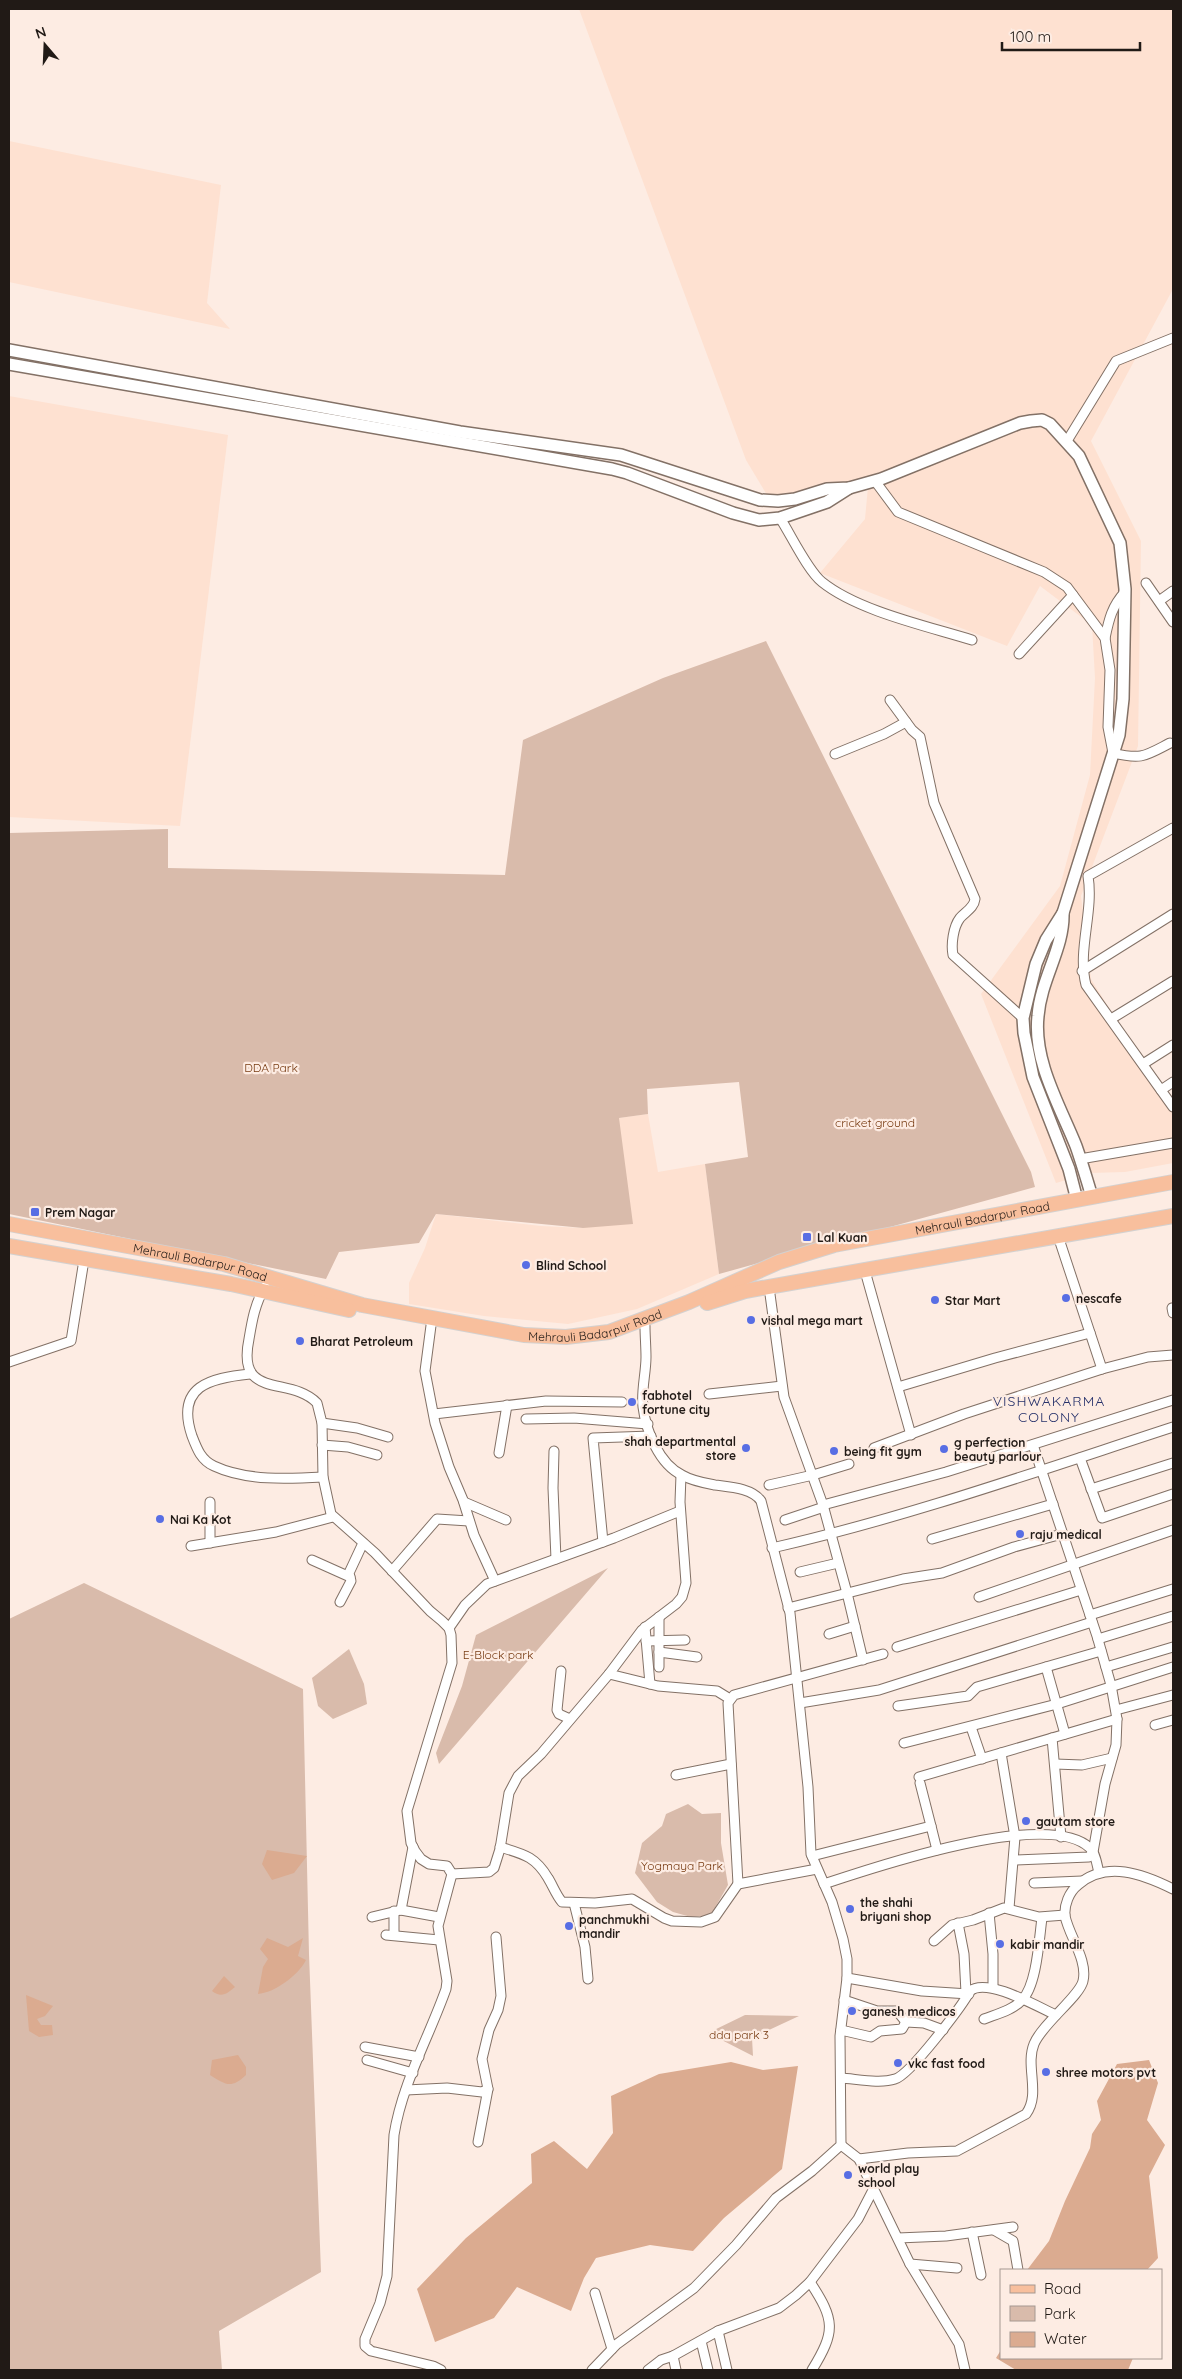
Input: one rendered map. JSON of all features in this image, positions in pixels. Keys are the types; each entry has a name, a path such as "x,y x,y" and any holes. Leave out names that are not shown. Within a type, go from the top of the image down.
{"main road":[{"name":"Mehrauli Badarpur Road","path":"9,1224 224,1264 362,1305 531,1344 592,1344 725,1296 779,1262 834,1245 1173,1182"},
{"name":"Mehrauli Badarpur Road","path":"9,1246 432,1322 545,1337 588,1336 609,1332 743,1285 769,1287 1173,1216"}],"street":[{"path":"1068,441 1116,361 1173,338"},
{"path":"9,350 450,430 621,456 760,500 778,501 827,490 849,488 875,481 1026,422 1042,420 1050,424 1068,441 1084,464 1118,537 1125,592 1122,721 1064,913 1061,939 1042,989 1038,1029 1043,1061 1080,1159 1092,1197"},
{"path":"9,364 612,469 734,513 759,520 780,518 828,502 849,488"},
{"path":"875,481 898,512 1044,572 1067,587 1105,638"},
{"path":"780,518 817,577 832,589 856,602 972,640"},
{"path":"1146,583 1173,622"},
{"path":"1158,601 1173,591"},
{"path":"1113,753 1108,727 1110,670 1105,638 1110,614 1116,602 1125,592"},
{"path":"1019,654 1073,595"},
{"path":"890,700 920,737 934,803 975,899 975,903 955,926 953,955 1023,1018"},
{"path":"835,754 884,734 906,722"},
{"path":"1113,753 1140,757 1172,744"},
{"path":"1173,828 1088,876 1091,893 1082,971 1086,985 1173,1107"},
{"path":"1064,913 1046,940 1036,964 1023,1018 1029,1063 1069,1169 1077,1200"},
{"path":"1082,971 1173,914"},
{"path":"1111,1019 1173,981"},
{"path":"1143,1064 1173,1045"},
{"path":"1161,1090 1173,1082"},
{"path":"1080,1159 1173,1142"},
{"path":"1058,1236 1102,1369"},
{"path":"9,1362 71,1342 84,1260"},
{"path":"865,1271 912,1435"},
{"path":"250,1374 246,1351 255,1311 262,1292 271,1278"},
{"path":"769,1287 785,1403 823,1506 848,1593 863,1660"},
{"path":"432,1322 426,1372 434,1414 444,1454 464,1502 469,1521 495,1581"},
{"path":"592,2370 612,2349 694,2288 736,2245 776,2198 812,2171 841,2145 841,2030 847,1978 844,1939 812,1856 800,1703 788,1608 761,1501 758,1497 732,1487 704,1483 680,1475 663,1458 651,1436 643,1401 646,1357 645,1326"},
{"path":"898,1387 995,1358 1090,1333"},
{"path":"874,1448 964,1414 1102,1369 1148,1357 1173,1355"},
{"path":"323,1477 248,1476 228,1472 212,1465 199,1454 187,1416 187,1406 191,1397 210,1381 222,1377 250,1374 314,1400 320,1409 323,1477 329,1510 333,1517 363,1543 449,1628 453,1649 452,1663 407,1811 413,1847 390,1935 439,1940"},
{"path":"709,1394 782,1386"},
{"path":"785,1520 823,1506 1033,1445 1173,1400"},
{"path":"434,1414 559,1401 622,1402"},
{"path":"499,1453 507,1405"},
{"path":"526,1419 574,1418 648,1424"},
{"path":"322,1423 358,1428 388,1437"},
{"path":"772,1548 830,1534 1042,1471 1173,1427"},
{"path":"603,1542 594,1438 651,1436"},
{"path":"322,1445 348,1447 377,1455"},
{"path":"1033,1445 1098,1639 1117,1714 1118,1734 1105,1784 1093,1852 1099,1873"},
{"path":"554,1451 553,1488 556,1559"},
{"path":"1080,1458 1102,1518 1173,1494"},
{"path":"1091,1489 1173,1463"},
{"path":"769,1484 813,1475 849,1464"},
{"path":"452,1874 492,1870 500,1847 509,1793 513,1784 609,1674 645,1627 676,1604 686,1589 680,1511 680,1475"},
{"path":"210,1502 210,1543"},
{"path":"464,1502 506,1520"},
{"path":"932,1538 1053,1504"},
{"path":"449,1628 474,1594 486,1584 603,1542 680,1511"},
{"path":"191,1546 276,1532 333,1517"},
{"path":"392,1571 436,1519 469,1521"},
{"path":"979,1597 1072,1563 1173,1530"},
{"path":"788,1608 903,1579 942,1573 1014,1547 1062,1534"},
{"path":"340,1602 350,1581 349,1573 363,1543"},
{"path":"312,1560 350,1578"},
{"path":"800,1572 838,1563"},
{"path":"800,1703 880,1690 1091,1619 1173,1589"},
{"path":"897,1647 1081,1590"},
{"path":"1098,1639 1173,1616"},
{"path":"659,1617 659,1667"},
{"path":"829,1634 855,1626"},
{"path":"645,1627 650,1684"},
{"path":"646,1640 685,1640"},
{"path":"1106,1667 1173,1647"},
{"path":"898,1706 968,1696 977,1687 1101,1651"},
{"path":"659,1652 697,1657"},
{"path":"500,1847 530,1856 547,1876 560,1900 574,1903 632,1899 672,1921 702,1922 715,1917 738,1884 728,1704 730,1699 734,1695 883,1654"},
{"path":"1046,1667 1065,1734"},
{"path":"904,1744 1057,1704 1111,1685 1173,1667"},
{"path":"561,1671 557,1710 559,1714 570,1720"},
{"path":"609,1674 650,1684 717,1691 730,1699"},
{"path":"937,1850 920,1780 982,1758 1065,1734 1173,1695"},
{"path":"1156,1725 1173,1720"},
{"path":"971,1727 982,1758"},
{"path":"1052,1738 1061,1837"},
{"path":"1001,1753 1015,1837 1009,1908"},
{"path":"1055,1764 1082,1765 1112,1758"},
{"path":"676,1775 731,1764"},
{"path":"812,1856 930,1826"},
{"path":"824,1884 937,1850 1015,1837 1045,1834 1061,1837 1082,1843 1093,1852"},
{"path":"413,1847 421,1859 429,1864 447,1866 452,1874 453,1878 439,1917 439,1940 447,1981 446,1989 396,2118 386,2276 380,2303 365,2339 365,2346 371,2351 433,2366 442,2370"},
{"path":"1014,1860 1085,1858 1093,1852"},
{"path":"738,1884 817,1869"},
{"path":"859,2159 908,2153 957,2151 1026,2114 1032,2103 1033,2046 1084,1980 1080,1959 1065,1915 1069,1894 1092,1874 1099,1873 1130,1872 1173,1889"},
{"path":"1034,1882 1082,1881"},
{"path":"574,1903 585,1947 588,1979"},
{"path":"934,1941 947,1928 1004,1908 1042,1918 1065,1915"},
{"path":"372,1917 397,1911 439,1917"},
{"path":"989,1914 993,1954 993,1988"},
{"path":"984,2019 1004,2012 1023,2000 1036,1966 1042,1918"},
{"path":"958,1923 967,1993"},
{"path":"478,2142 488,2090 482,2059 489,2030 498,2010 501,1996 496,1937"},
{"path":"847,1978 922,1991 967,1993"},
{"path":"841,2078 896,2079 944,2030 967,1993 976,1987 993,1988 1056,2015"},
{"path":"844,2000 877,2010 897,2011 906,2022 924,2023 944,2030"},
{"path":"841,2030 871,2037 880,2032 902,2029 906,2022"},
{"path":"365,2047 419,2057"},
{"path":"367,2060 413,2073"},
{"path":"406,2090 447,2088 482,2092 488,2090"},
{"path":"841,2145 859,2159 910,2264 959,2344 965,2370"},
{"path":"648,2370 661,2360 673,2356 718,2332 779,2308 810,2282 858,2219 873,2190"},
{"path":"898,2238 1013,2227"},
{"path":"994,2230 1013,2241 1018,2269"},
{"path":"972,2232 981,2275"},
{"path":"910,2264 957,2268"},
{"path":"810,2282 820,2298 831,2324 827,2343 812,2370"},
{"path":"595,2293 612,2349"},
{"path":"718,2332 727,2370"},
{"path":"701,2341 708,2370"},
{"path":"673,2356 676,2370"}],"shaded area":[{"path":"579,9 1173,9 1173,289 1091,441 1141,541 1138,746 1081,896 1091,979 1173,1112 1173,1163 1125,1172 1090,1173 1056,1183 981,994 1060,886 1090,775 1095,678 1092,625 1040,586 1007,646 820,573 865,519 869,476 822,500 773,505 746,460"},
{"path":"9,141 221,185 207,303 230,329 9,282"},
{"path":"9,396 228,435 180,826 9,817"},
{"path":"648,1114 658,1172 705,1164 719,1274 637,1309 568,1324 484,1316 409,1304 409,1283 425,1248 436,1214 541,1226 583,1228 619,1118"}],"green space":[{"name":"DDA Park","path":"766,641 1031,1172 1035,1187 719,1274 705,1164 748,1157 739,1082 647,1089 648,1114 619,1118 633,1224 583,1228 436,1214 419,1243 339,1252 326,1279 9,1214 9,833 168,829 168,868 505,875 523,740 663,678"},
{"name":"E-Block park","path":"608,1568 439,1764 436,1753 462,1686 476,1635"},
{"path":"84,1583 303,1689 309,1954 321,2272 219,2331 222,2370 9,2370 9,1619"},
{"path":"349,1649 364,1684 367,1704 333,1719 318,1706 312,1678"},
{"name":"Yogmaya Park","path":"688,1804 702,1814 721,1813 721,1843 728,1885 712,1913 691,1917 673,1912 657,1902 635,1873 642,1843 662,1826 666,1814"},
{"name":"dda park 3","path":"745,2015 799,2016 752,2038 753,2056 708,2033"}],"water":[{"path":"267,1850 307,1856 294,1873 272,1880 262,1864"},
{"path":"267,1938 288,1947 303,1938 298,1956 306,1960 298,1972 278,1987 258,1994 263,1967 268,1959 260,1949"},
{"path":"224,1976 235,1987 221,1995 215,1993 212,1991"},
{"path":"26,1995 53,2006 45,2016 37,2019 41,2025 52,2025 53,2035 39,2037 29,2031"},
{"path":"238,2055 246,2067 246,2075 241,2079 228,2084 210,2075 212,2060"},
{"path":"1149,2060 1158,2083 1147,2120 1165,2145 1149,2176 1158,2258 1148,2269 1028,2269 1049,2241 1090,2148 1092,2134 1101,2120 1097,2101 1117,2064"},
{"path":"731,2062 763,2070 798,2066 782,2169 724,2218 693,2251 650,2245 596,2258 584,2278 571,2311 517,2287 494,2318 435,2342 417,2289 466,2238 532,2183 531,2154 554,2141 587,2169 613,2133 611,2096 659,2074"},
{"path":"1000,2352 1000,2359 1133,2359 1128,2370 1016,2370 996,2358"}],"place":[{"name":"Prem Nagar","path":"35,1212"},
{"name":"Lal Kuan","path":"807,1237"},
{"name":"Blind School","path":"526,1265"},
{"name":"nescafe","path":"1066,1298"},
{"name":"Star Mart","path":"935,1300"},
{"name":"vishal mega mart","path":"751,1320"},
{"name":"Bharat Petroleum","path":"300,1341"},
{"name":"fabhotel fortune city","path":"632,1402"},
{"name":"shah departmental store","path":"746,1448"},
{"name":"g perfection beauty parlour","path":"944,1449"},
{"name":"being fit gym","path":"834,1451"},
{"name":"Nai Ka Kot","path":"160,1519"},
{"name":"raju medical","path":"1020,1534"},
{"name":"gautam store","path":"1026,1821"},
{"name":"the shahi briyani shop","path":"850,1909"},
{"name":"panchmukhi mandir","path":"569,1926"},
{"name":"kabir mandir","path":"1000,1944"},
{"name":"ganesh medicos","path":"852,2011"},
{"name":"vkc fast food","path":"898,2063"},
{"name":"shree motors pvt","path":"1046,2072"},
{"name":"world play school","path":"848,2175"}],"district":[{"name":"VISHWAKARMA COLONY","path":"1049,1409"}],"park label":[{"name":"cricket ground","path":"875,1122"}]}
